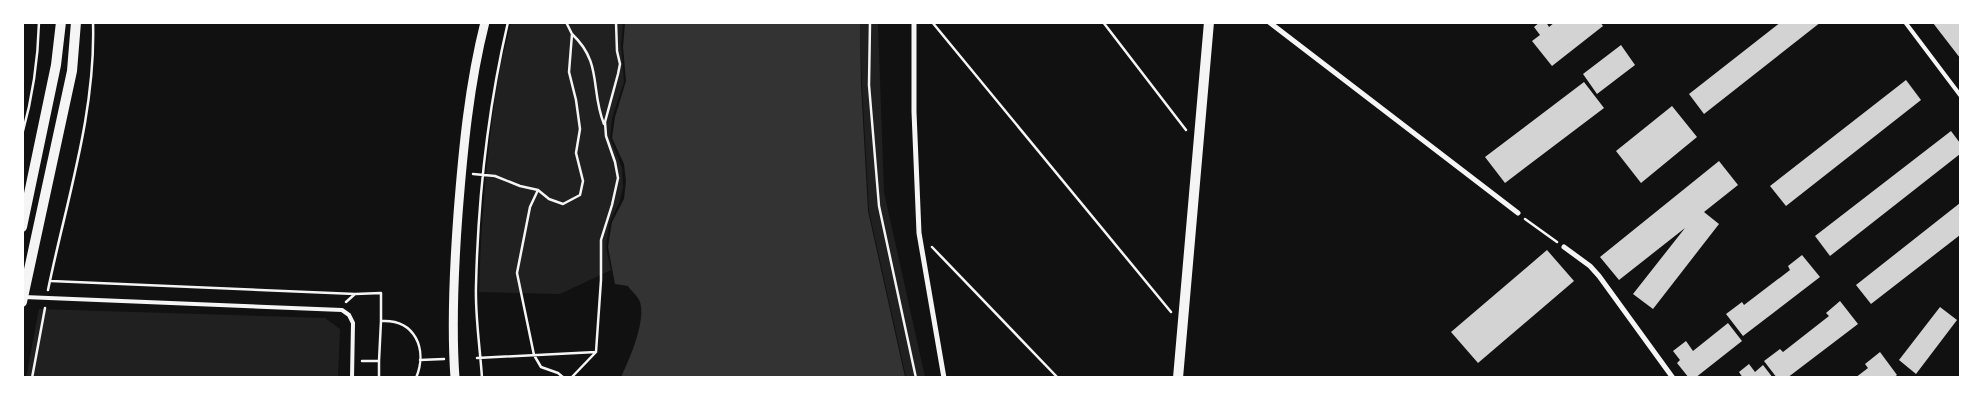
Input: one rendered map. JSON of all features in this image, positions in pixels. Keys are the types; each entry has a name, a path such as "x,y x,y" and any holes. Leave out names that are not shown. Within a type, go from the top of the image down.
{"main road":[{"path":"22,226 56,64 62,22"},
{"path":"23,300 72,71 76,22"},
{"path":"1178,378 1208,22"}],"street":[{"path":"455,378 454,281 461,173 472,84 485,22"},
{"path":"914,22 914,112 919,233 944,378"},
{"path":"1269,22 1518,213"},
{"path":"1564,247 1590,266 1599,276 1673,378"}],"lane":[{"path":"1905,22 1960,95"},
{"path":"23,300 47,298 337,309 346,312 351,318 352,378"}],"path":[{"path":"22,135 31,105 38,60 39,22"},
{"path":"32,378 50,281 70,197 92,78 93,22"},
{"path":"482,378 479,358 476,288 484,176 496,74 508,22"},
{"path":"566,22 590,59 596,78 598,111 605,127"},
{"path":"571,378 596,352 601,280 601,240 618,178 605,127 620,64 617,51 616,22"},
{"path":"870,22 870,85 879,206 916,378"},
{"path":"932,22 1183,326"},
{"path":"1103,22 1198,145"},
{"path":"461,173 494,176 520,186 538,190 549,199 563,204 580,196 583,181 576,153 580,129 576,100 569,72 572,34"},
{"path":"538,190 530,207 517,273 534,355 541,367 558,373 564,378"},
{"path":"1518,213 1564,247"},
{"path":"919,233 1058,378"},
{"path":"50,281 355,294 381,293 379,378"},
{"path":"337,309 355,294"},
{"path":"381,321 397,323 410,330 420,344 420,360 416,378"},
{"path":"479,358 596,352"},
{"path":"420,360 450,359"},
{"path":"353,361 379,361"}],"shaded area":[{"path":"511,23 623,23 621,44 624,82 612,118 610,138 622,168 623,188 619,203 609,223 606,248 611,270 560,294 479,292 483,212 491,131 499,71"},
{"path":"625,23 860,23 861,85 868,211 905,377 622,377 641,319 639,300 628,286 615,284 608,247 612,222 624,199 626,181 624,164 612,138 615,117 626,81 623,47"},
{"path":"860,23 878,23 884,192 925,377 906,377 869,211"},
{"path":"39,309 325,318 340,329 338,377 26,378"}],"building":[{"path":"1540,22 1546,22 1549,27 1555,22 1600,22 1603,26 1552,66 1532,41 1540,35 1534,27"},
{"path":"1781,22 1821,22 1704,114 1689,94"},
{"path":"1960,22 1960,58 1933,23"},
{"path":"1621,45 1635,65 1597,94 1583,74"},
{"path":"1906,80 1921,100 1786,206 1770,186"},
{"path":"1584,82 1604,108 1505,183 1485,157"},
{"path":"1672,106 1697,137 1641,183 1616,151"},
{"path":"1951,131 1960,143 1960,154 1830,256 1815,236"},
{"path":"1719,161 1738,185 1704,212 1719,224 1653,309 1633,294 1685,228 1619,280 1600,257"},
{"path":"1960,203 1960,235 1871,304 1856,285"},
{"path":"1547,250 1574,281 1478,363 1451,332"},
{"path":"1802,255 1820,277 1743,336 1726,314 1742,302 1744,305 1790,270 1788,266"},
{"path":"1840,301 1858,324 1787,378 1777,378 1764,361 1780,349 1783,352 1829,316 1826,313"},
{"path":"1940,307 1957,320 1916,374 1899,360"},
{"path":"1728,323 1742,341 1695,378 1689,378 1677,363 1680,360 1673,351 1686,341 1693,351"},
{"path":"1880,352 1897,375 1893,378 1855,378 1868,368 1865,364"},
{"path":"1749,364 1755,372 1763,365 1773,378 1743,378 1739,372"}]}
